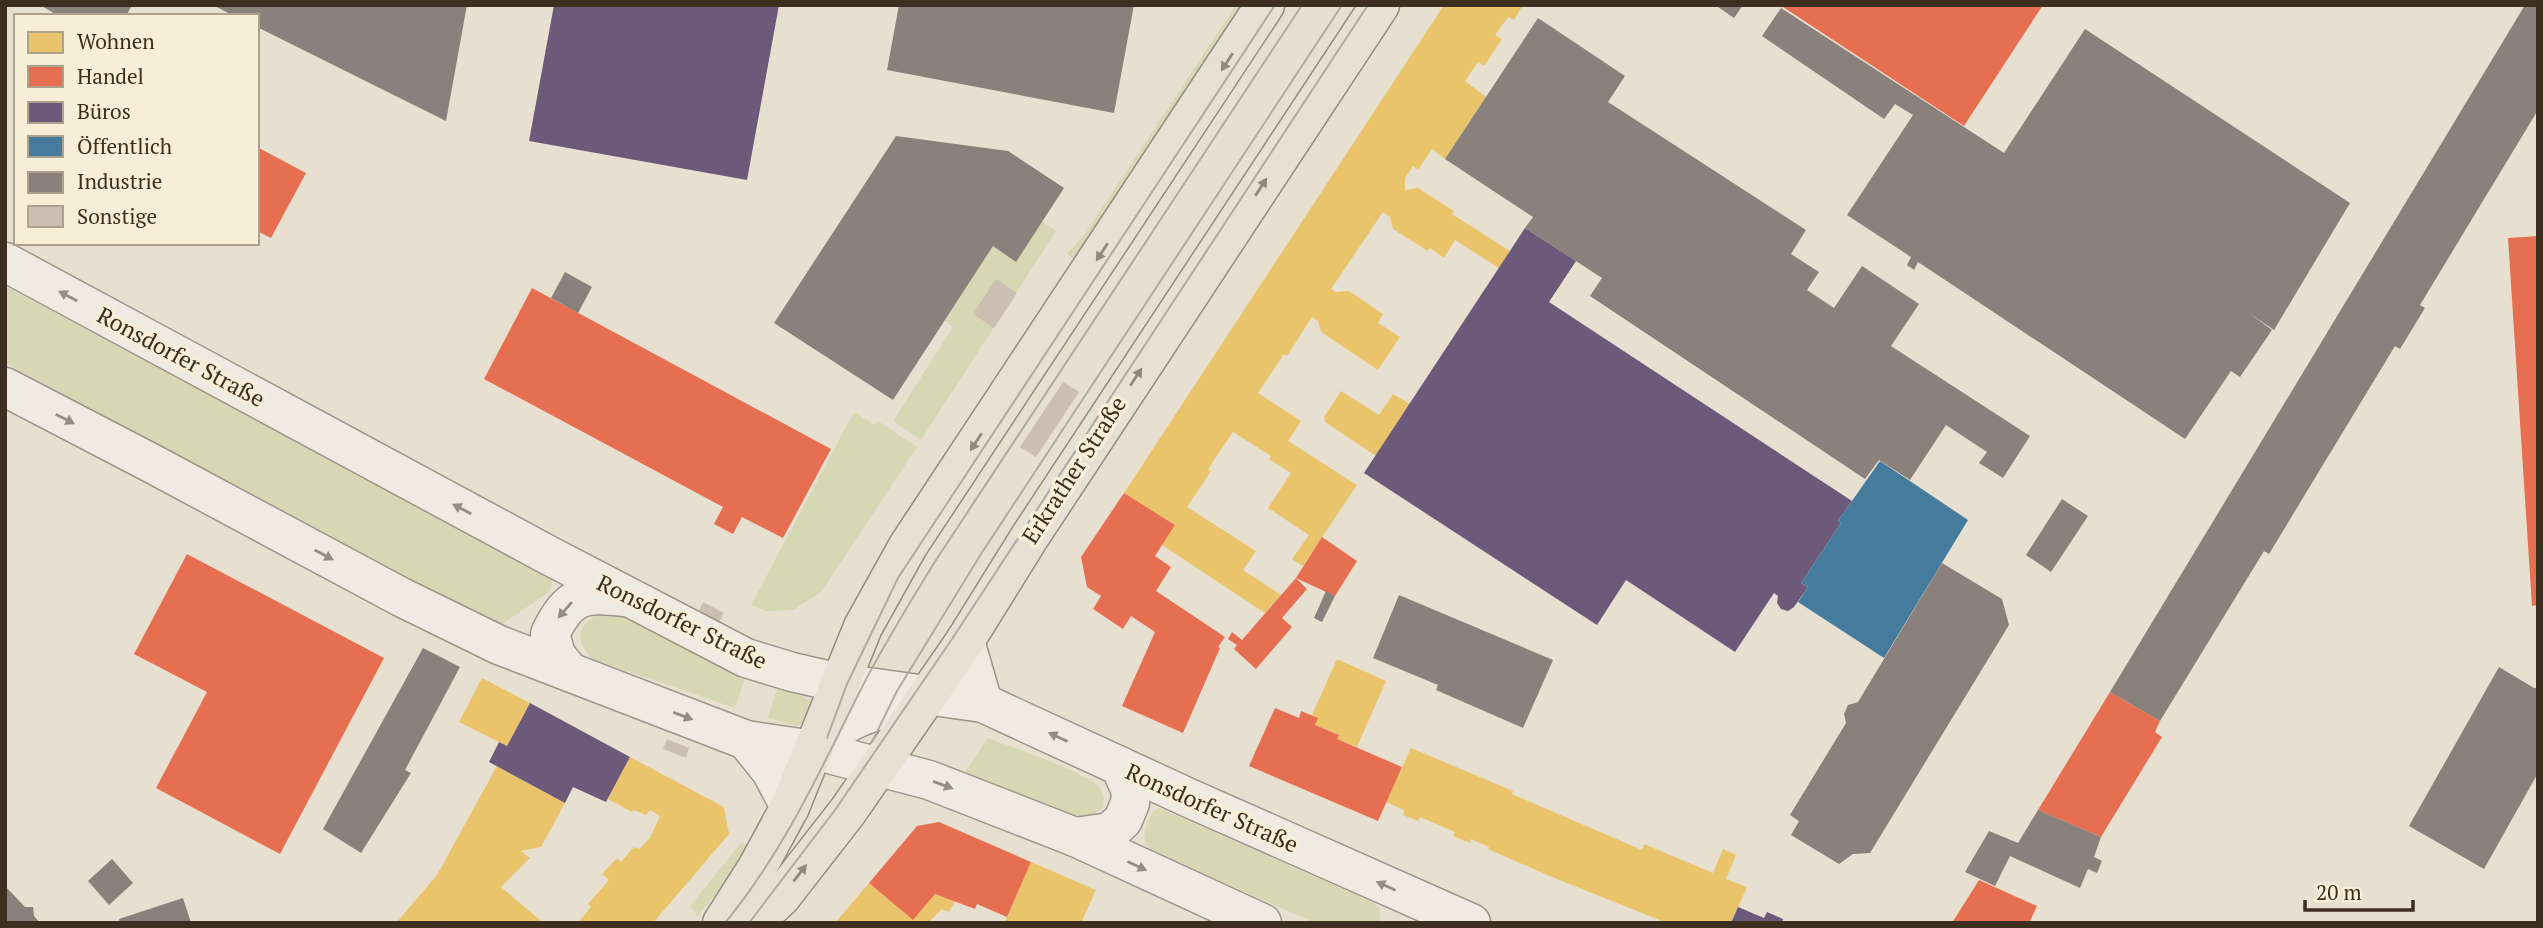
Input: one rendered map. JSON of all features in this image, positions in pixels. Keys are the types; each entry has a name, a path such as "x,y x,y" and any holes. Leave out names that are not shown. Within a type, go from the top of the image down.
{"main road":[{"path":"722,923 757,868 790,807 863,626 908,546 1265,5"},
{"name":"Erkrather Straße","path":"753,923 781,897 848,811 965,641 1029,538 1380,5"},
{"name":"Ronsdorfer Straße","path":"5,262 746,658 840,683 983,703 1421,913 1471,923"},
{"path":"5,387 163,468 401,597 499,645 746,740 814,750 929,780 1075,837 1262,923"},
{"path":"567,669 556,655 550,634 568,605 578,597 589,595 628,597"},
{"path":"965,641 983,703"},
{"path":"814,750 829,734 860,715 927,695"},
{"path":"746,740 771,771 790,807"},
{"path":"1075,837 1110,832 1123,820 1130,803 1131,791 1119,766"}],"green space":[{"path":"1236,5 1247,5 1076,261 1067,254 1085,234"},
{"path":"1042,221 1056,231 921,440 893,421 953,327 945,321 993,246 1016,261"},
{"path":"5,286 553,578 550,591 501,625 433,592 5,363"},
{"path":"854,412 875,425 878,421 917,447 821,592 793,610 766,611 751,605"},
{"path":"607,613 625,615 745,678 735,708 592,659 585,651 580,636 581,630 590,620"},
{"path":"777,689 803,696 810,701 804,723 796,726 768,718"},
{"path":"988,738 1064,767 1091,781 1102,792 1103,808 1088,816 1072,815 965,772"},
{"path":"1159,808 1372,902 1380,909 1379,923 1315,923 1152,851 1144,837 1153,811"},
{"path":"741,843 747,844 728,877 698,916 690,906"}],"building: Wohnen":[{"path":"1444,5 1523,5 1514,20 1508,17 1495,35 1502,39 1484,66 1478,62 1465,81 1486,97 1445,159 1432,149 1418,170 1413,166 1405,178 1405,190 1418,188 1454,211 1452,214 1510,251 1499,268 1455,240 1444,258 1393,229 1390,217 1383,212 1331,289 1336,292 1349,291 1383,314 1378,323 1400,337 1378,370 1321,332 1318,321 1312,317 1287,356 1284,354 1258,393 1301,421 1288,441 1357,485 1303,566 1292,559 1309,535 1268,508 1291,473 1269,459 1271,456 1233,432 1187,507 1256,551 1243,570 1281,595 1265,613 1162,545 1175,525 1124,493"},
{"path":"1341,391 1379,415 1393,394 1410,404 1376,456 1325,422 1324,417"},
{"path":"1337,659 1386,681 1357,747 1337,739 1339,735 1315,725 1318,718 1312,715"},
{"path":"482,678 530,703 507,746 459,722"},
{"path":"1411,748 1642,850 1644,844 1713,873 1723,849 1736,855 1726,879 1747,887 1731,923 1667,923 1552,877 1471,839 1470,843 1453,836 1455,832 1420,817 1418,821 1403,815 1404,810 1386,802"},
{"path":"630,757 724,807 729,834 653,923 578,923 591,907 588,904 609,880 602,874 617,858 621,862 634,847 639,849 650,838 660,816 650,810 646,815 633,810 632,812 608,799"},
{"path":"497,766 565,803 541,847 521,851 530,858 501,887 540,920 538,923 449,923 446,920 443,923 396,923 437,875"},
{"path":"1031,862 1096,890 1081,923 1005,922"},
{"path":"869,883 913,920 935,894 955,901 949,912 942,909 928,923 835,923"}],"building: Handel":[{"path":"1780,5 2043,5 1964,126"},
{"path":"259,148 306,173 271,238 259,232"},
{"path":"2538,236 2538,605 2532,606 2508,238"},
{"path":"532,288 831,449 783,538 742,517 733,534 714,524 723,507 484,379"},
{"path":"1124,493 1175,525 1155,556 1171,567 1156,591 1225,637 1218,647 1220,648 1183,733 1122,706 1155,632 1131,616 1123,629 1093,609 1101,596 1087,587 1081,557"},
{"path":"1322,537 1357,561 1335,596 1296,578"},
{"path":"187,554 384,658 280,854 156,788 207,692 134,654"},
{"path":"1296,578 1307,589 1282,618 1292,627 1256,669 1234,649 1237,645 1228,639 1232,632 1242,640"},
{"path":"2110,692 2160,721 2155,732 2162,737 2101,837 2038,810"},
{"path":"1275,708 1299,718 1301,711 1318,718 1315,725 1339,735 1337,739 1402,767 1378,821 1249,766"},
{"path":"939,822 1031,862 1007,917 977,904 975,909 935,894 913,920 869,883 917,826"},
{"path":"1979,880 2037,906 2029,923 1952,923"}],"building: Büros":[{"path":"554,5 779,5 747,180 529,141"},
{"path":"1525,228 1576,261 1549,302 1852,501 1838,521 1841,523 1801,583 1808,587 1794,607 1788,611 1781,609 1777,603 1778,596 1774,593 1735,652 1626,580 1597,625 1364,473"},
{"path":"530,703 630,757 606,802 573,787 565,803 489,762 499,742 507,746"},
{"path":"1738,907 1764,918 1767,912 1783,919 1782,923 1731,923"}],"building: Öffentlich":[{"path":"1880,461 1968,520 1884,658 1798,602 1808,587 1801,583 1841,523 1838,521"}],"building: Industrie":[{"path":"40,5 132,5 127,14 56,14"},
{"path":"213,5 467,5 446,121 259,28 259,14 230,14"},
{"path":"899,5 1134,5 1114,113 887,70"},
{"path":"1715,5 1743,5 1734,18"},
{"path":"2525,5 2538,5 2538,110 2420,305 2425,308 2400,349 2395,346 2269,554 2264,551 2160,721 2110,692"},
{"path":"1781,8 2004,153 2085,29 2350,203 2274,330 2249,313 2272,330 2240,377 2231,371 2185,439 1918,262 1914,270 1907,265 1911,257 1847,215 1913,115 1895,104 1884,119 1762,36"},
{"path":"1538,18 1625,76 1608,102 1806,230 1791,254 1819,272 1807,290 1834,308 1862,266 1919,304 1891,346 2030,436 2003,478 1979,463 1987,452 1946,425 1910,480 1879,460 1865,479 1590,296 1602,278 1525,228 1533,217 1445,159"},
{"path":"896,136 1008,151 1064,188 1016,262 993,246 893,400 774,323"},
{"path":"565,272 592,287 578,313 551,298"},
{"path":"2062,499 2088,516 2051,572 2026,555"},
{"path":"1942,563 2002,599 2009,625 1870,853 1853,854 1839,864 1791,835 1799,821 1790,815 1846,723 1844,714 1848,705 1858,702"},
{"path":"1326,591 1335,596 1322,622 1314,618"},
{"path":"1399,595 1553,660 1523,728 1436,690 1438,685 1373,658"},
{"path":"423,648 460,667 405,770 411,773 361,853 323,829"},
{"path":"2499,667 2538,688 2538,773 2484,869 2409,826"},
{"path":"2038,810 2101,837 2094,857 2102,861 2097,873 2088,869 2080,888 2010,856 1995,886 1965,872 1989,831 2018,843"},
{"path":"112,859 133,883 109,905 88,881"},
{"path":"5,886 25,907 33,907 34,916 40,923 5,923"},
{"path":"183,898 191,923 120,923 119,919"}],"building: Sonstige":[{"path":"996,279 1017,293 994,328 973,314"},
{"path":"1063,382 1079,392 1036,457 1020,447"},
{"path":"703,602 724,613 719,622 699,611"},
{"path":"667,739 689,748 686,758 663,749"}],"tram line":[{"path":"827,738 847,684 898,578 1275,5"},
{"path":"725,923 783,839 879,656 936,560 1302,5"},
{"path":"872,742 897,691 981,554 1342,5"},
{"path":"749,923 835,810 952,639 1368,5"}]}
